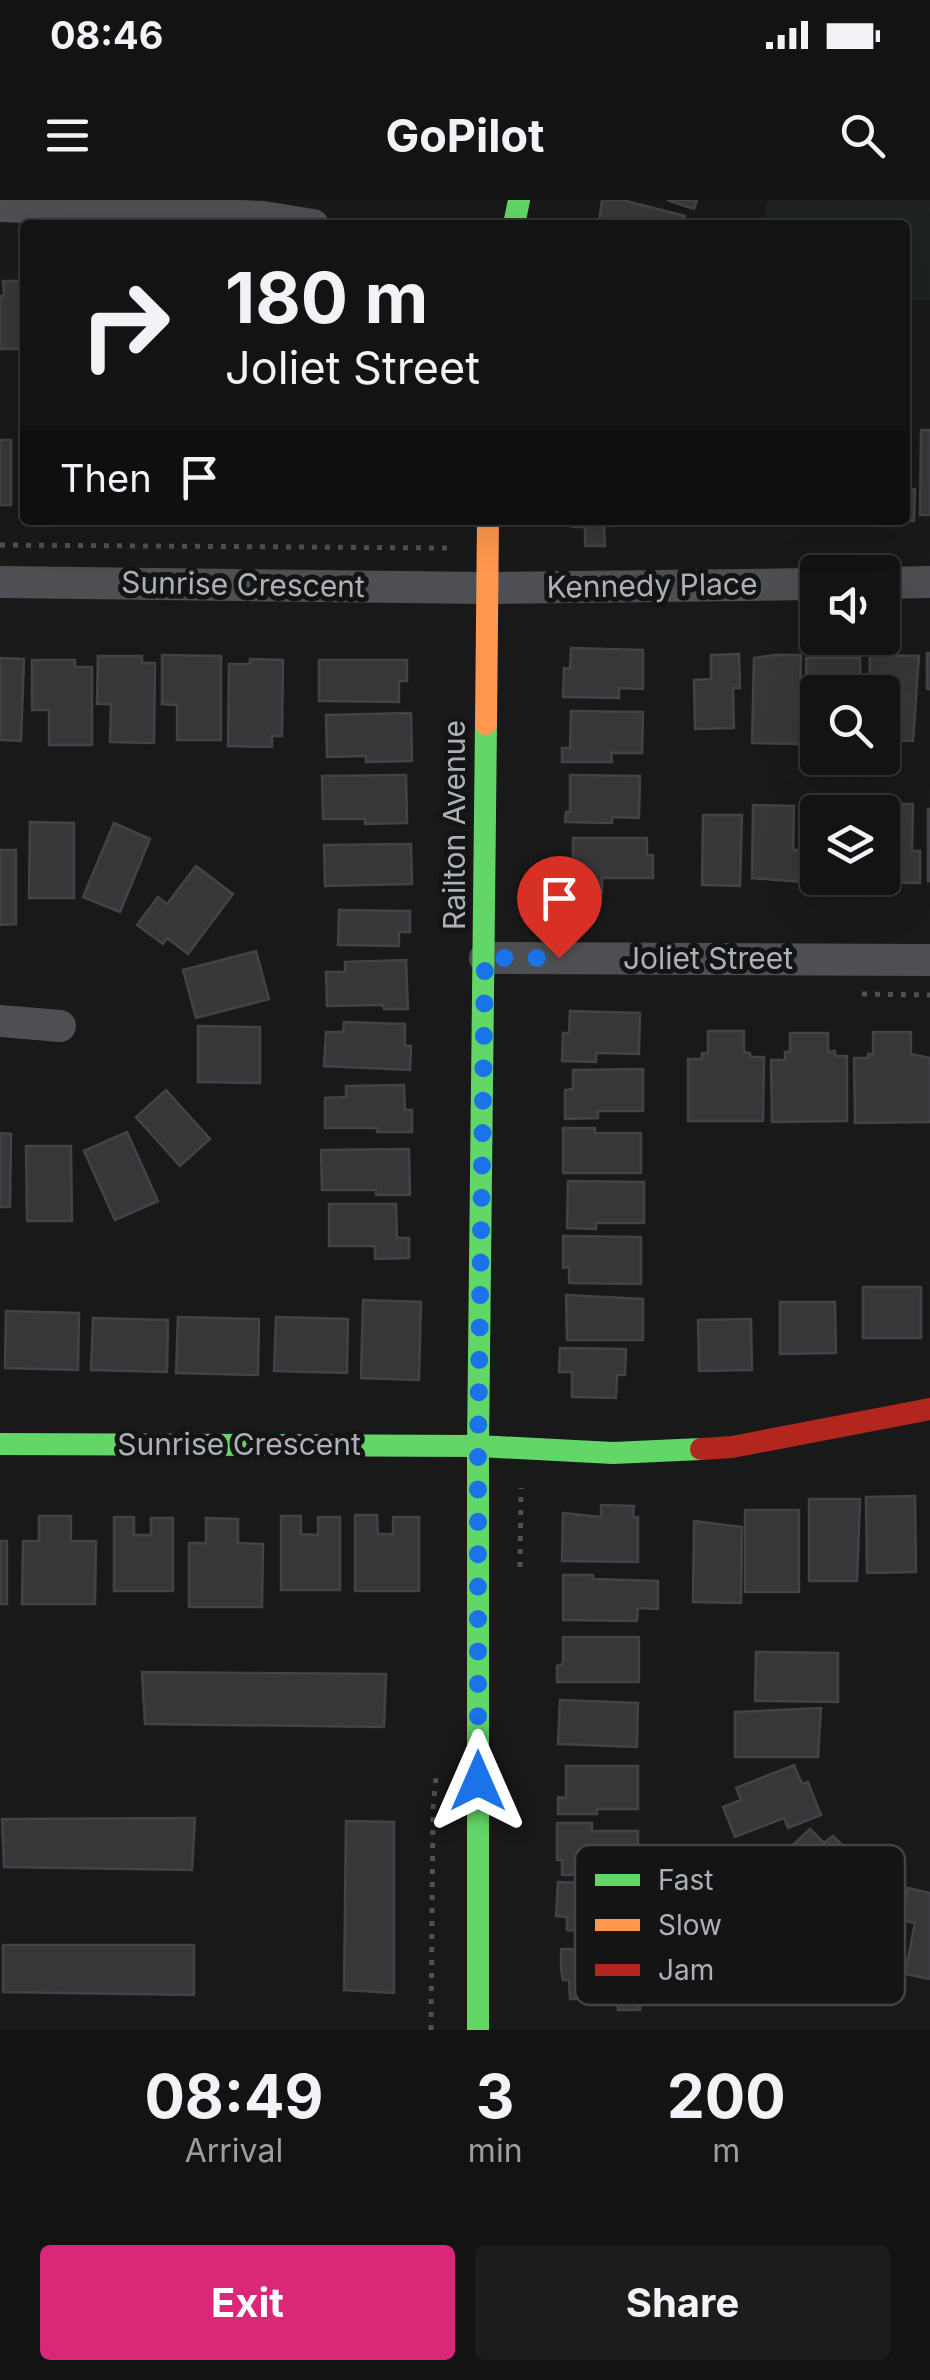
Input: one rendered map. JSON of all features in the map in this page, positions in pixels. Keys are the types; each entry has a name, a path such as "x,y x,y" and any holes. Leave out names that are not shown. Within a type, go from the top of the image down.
{"street":[{"path":"0,206 282,220"},
{"name":"Railton Avenue","path":"478,2030 478,1446 488,525"},
{"name":"Sunrise Crescent","path":"0,582 486,588"},
{"path":"900,583 930,582"},
{"name":"Kennedy Place","path":"486,588 800,584"},
{"name":"Joliet Street","path":"485,958 930,960"},
{"path":"0,1022 60,1026"},
{"name":"Sunrise Crescent","path":"0,1444 478,1446 613,1453 732,1447 930,1408"}],"path":[{"path":"0,545 446,548 447,534"},
{"path":"852,994 930,995"},
{"path":"431,2030 433,1809 437,1766"}],"shaded area":[{"path":"768,200 930,200 930,300 910,300 910,220 762,220"}],"building":[{"path":"602,200 622,200 685,216 684,220 599,220"},
{"path":"667,200 697,200 694,209"},
{"path":"3,281 20,281 20,349 0,349 0,296 4,296"},
{"path":"921,430 930,430 930,515 920,515"},
{"path":"0,440 11,440 11,505 0,505"},
{"path":"910,489 915,489 914,521 910,521"},
{"path":"572,525 650,525 604,526 605,546 585,546 585,527"},
{"path":"571,648 643,650 643,689 619,688 619,698 563,697 564,668 570,669"},
{"path":"930,653 930,689 927,689"},
{"path":"739,654 740,688 733,688 734,728 695,729 694,680 711,679 711,655"},
{"path":"162,655 221,656 221,740 177,740 177,705 162,704"},
{"path":"801,655 799,744 752,743 754,658"},
{"path":"870,655 919,656 913,741 900,741 900,675 869,675"},
{"path":"98,656 142,656 142,663 155,663 154,743 110,742 111,704 97,704"},
{"path":"0,658 24,659 21,741 0,740"},
{"path":"806,658 860,658 860,675 806,675"},
{"path":"250,659 283,660 282,736 272,736 272,747 228,746 229,664 250,664"},
{"path":"32,660 75,660 75,667 92,667 92,745 49,745 49,710 32,710"},
{"path":"319,660 407,660 407,681 399,681 399,702 319,701"},
{"path":"571,711 643,712 642,753 611,753 612,762 562,762 562,748 570,748"},
{"path":"411,713 412,761 366,762 366,756 327,757 326,715"},
{"path":"406,775 407,823 323,819 322,776"},
{"path":"570,775 640,776 639,818 612,817 612,823 565,822 566,812 570,812"},
{"path":"900,804 913,804 912,851 920,851 920,883 900,883"},
{"path":"753,805 794,806 793,850 800,850 800,882 752,878"},
{"path":"930,809 930,881 928,881"},
{"path":"703,815 742,815 740,886 702,885"},
{"path":"30,822 74,823 74,898 29,898"},
{"path":"114,823 150,839 120,912 83,897"},
{"path":"573,838 647,838 647,855 653,855 653,878 602,878 602,893 566,893 566,875 573,872"},
{"path":"411,844 412,884 325,886 324,845"},
{"path":"0,850 16,850 16,924 0,925"},
{"path":"196,866 233,894 188,954 167,938 163,944 137,925 158,897 167,904"},
{"path":"339,910 410,911 410,932 399,932 399,946 338,945"},
{"path":"256,951 269,999 196,1018 183,970"},
{"path":"406,960 408,1009 384,1009 383,1005 327,1006 326,972 345,972 345,962"},
{"path":"570,1011 640,1013 639,1054 596,1053 596,1062 562,1061 563,1033 569,1033"},
{"path":"344,1022 405,1024 405,1046 411,1046 410,1070 324,1066 326,1032 343,1032"},
{"path":"198,1026 260,1027 260,1083 198,1082"},
{"path":"708,1031 744,1031 744,1052 751,1057 764,1057 763,1121 688,1121 688,1059 702,1059 702,1053 708,1053"},
{"path":"873,1032 911,1032 911,1054 930,1058 930,1122 855,1123 854,1058 873,1054"},
{"path":"790,1033 828,1033 828,1052 847,1056 847,1121 772,1122 771,1060 785,1060 785,1052 790,1052"},
{"path":"643,1069 643,1111 598,1111 598,1118 565,1119 565,1090 573,1089 573,1070"},
{"path":"404,1085 405,1110 412,1110 412,1132 325,1128 325,1098 346,1097 346,1086"},
{"path":"166,1090 210,1139 180,1166 136,1117"},
{"path":"563,1128 641,1133 641,1173 563,1173"},
{"path":"127,1132 158,1201 115,1220 84,1151"},
{"path":"0,1133 11,1134 10,1207 0,1207"},
{"path":"26,1146 71,1146 72,1221 27,1221"},
{"path":"409,1149 410,1195 376,1195 376,1190 322,1190 321,1150"},
{"path":"568,1181 644,1182 644,1223 596,1223 596,1229 567,1228"},
{"path":"329,1204 396,1204 397,1238 409,1238 409,1258 375,1259 375,1246 329,1246"},
{"path":"563,1236 641,1237 641,1284 569,1283 569,1267 563,1268"},
{"path":"863,1287 921,1287 921,1338 863,1338"},
{"path":"566,1295 643,1299 643,1340 567,1340"},
{"path":"363,1300 421,1302 419,1380 361,1378"},
{"path":"780,1302 835,1302 836,1353 780,1354"},
{"path":"6,1311 79,1313 78,1370 5,1368"},
{"path":"178,1317 259,1319 258,1375 176,1373"},
{"path":"276,1317 348,1319 347,1373 274,1371"},
{"path":"93,1318 168,1320 167,1372 91,1370"},
{"path":"751,1319 752,1370 699,1371 698,1320"},
{"path":"560,1348 626,1349 625,1375 617,1375 616,1398 572,1397 572,1372 559,1372"},
{"path":"915,1496 916,1572 867,1573 866,1497"},
{"path":"809,1499 860,1499 857,1581 809,1581"},
{"path":"601,1505 634,1506 633,1517 638,1517 638,1562 562,1561 563,1513 601,1517"},
{"path":"745,1510 799,1510 799,1592 745,1592"},
{"path":"355,1515 377,1515 378,1534 393,1534 393,1517 419,1517 419,1591 355,1591"},
{"path":"39,1516 71,1516 71,1541 96,1541 95,1604 22,1604 23,1541 39,1541"},
{"path":"281,1516 301,1516 301,1534 318,1535 318,1517 340,1517 340,1590 281,1590"},
{"path":"114,1517 134,1517 134,1535 151,1535 151,1518 173,1518 173,1591 114,1591"},
{"path":"206,1518 238,1519 238,1543 263,1544 262,1607 189,1607 189,1543 206,1543"},
{"path":"694,1521 742,1527 741,1603 693,1602"},
{"path":"0,1541 7,1541 7,1604 0,1604"},
{"path":"563,1575 658,1581 658,1609 638,1608 637,1621 563,1620"},
{"path":"563,1637 639,1637 639,1682 557,1682 557,1666 563,1664"},
{"path":"756,1652 838,1653 838,1702 755,1701"},
{"path":"142,1672 386,1674 384,1727 145,1724"},
{"path":"560,1700 638,1703 637,1747 558,1744"},
{"path":"821,1708 818,1757 735,1757 735,1712"},
{"path":"794,1765 802,1784 808,1782 821,1815 788,1828 784,1818 735,1837 723,1807 741,1800 736,1788"},
{"path":"566,1766 638,1766 638,1809 558,1814 558,1797 566,1798"},
{"path":"195,1818 192,1870 4,1867 2,1819"},
{"path":"346,1821 394,1822 394,1993 344,1990"},
{"path":"557,1823 592,1823 592,1831 638,1831 638,1845 575,1845 575,1875 562,1875 562,1860 557,1860"},
{"path":"810,1829 824,1843 833,1836 842,1845 795,1845"},
{"path":"558,1882 575,1883 575,1930 567,1930 567,1917 556,1916"},
{"path":"908,1888 930,1893 930,1979 905,1974 915,1923 905,1921"},
{"path":"3,1945 194,1945 194,1995 3,1992"},
{"path":"561,1949 575,1949 575,1999 570,1999 569,1980 563,1980"},
{"path":"618,2005 640,2005 640,2010 618,2010"}],"traffic: fast":[{"path":"515,220 519,200"},
{"path":"478,2030 478,1446 486,724"},
{"path":"0,1444 478,1446 613,1453 701,1449"}],"traffic: slow":[{"path":"486,724 488,525"}],"traffic: jam":[{"path":"701,1449 732,1447 930,1409"}],"route":[{"path":"478,1781 485,958 559,958"}]}
